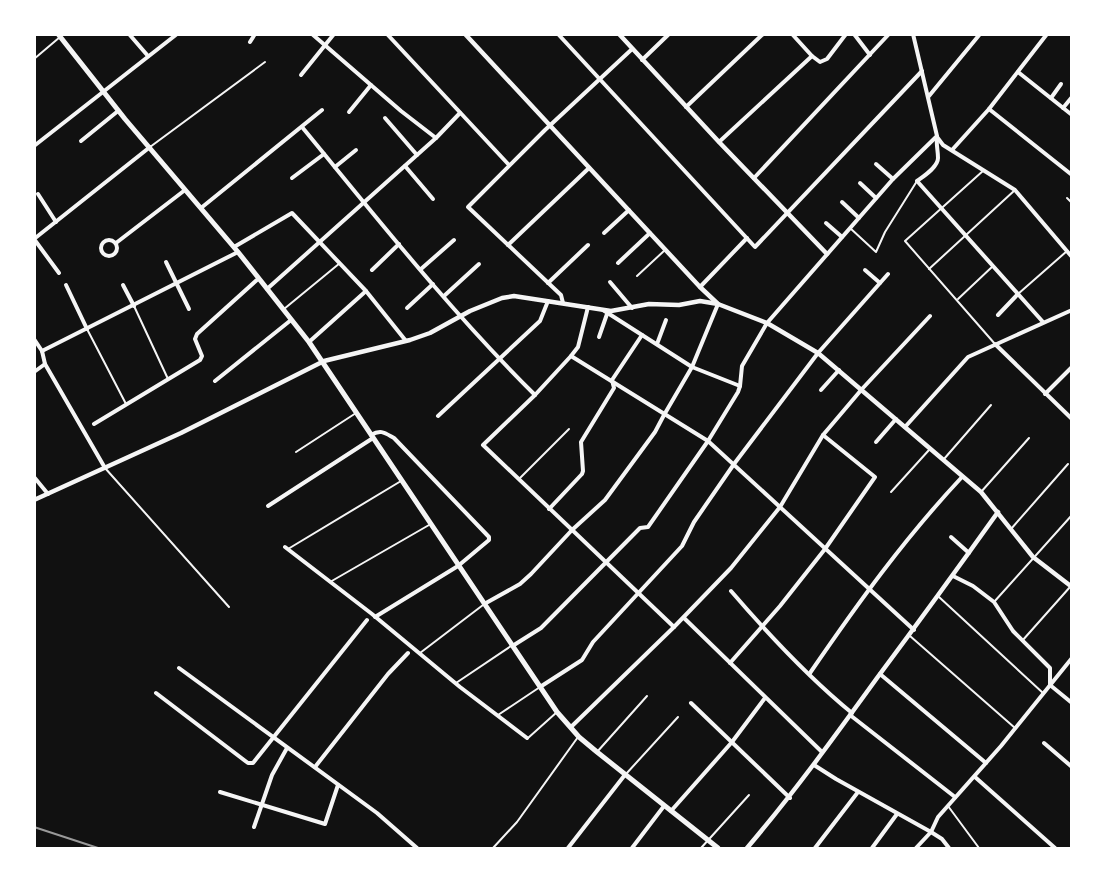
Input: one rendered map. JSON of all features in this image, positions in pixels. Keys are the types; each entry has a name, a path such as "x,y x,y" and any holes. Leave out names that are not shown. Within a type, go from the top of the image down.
{"main road":[{"path":"59,36 118,111 236,250 324,362 430,525 486,603 557,712 579,737 624,776 717,849"}],"street":[{"path":"129,34 148,57"},
{"path":"34,146 177,34"},
{"path":"250,42 255,34"},
{"path":"312,34 436,138"},
{"path":"301,75 334,34"},
{"path":"387,34 509,165"},
{"path":"465,34 718,304"},
{"path":"558,34 755,247 923,70"},
{"path":"619,34 631,50 827,254"},
{"path":"642,60 669,34"},
{"path":"686,107 763,34"},
{"path":"792,34 819,62 827,59 846,34"},
{"path":"854,34 870,55"},
{"path":"754,178 889,34"},
{"path":"913,34 937,136 944,146 1015,190 1071,257"},
{"path":"928,97 980,34"},
{"path":"952,150 989,109 1047,34"},
{"path":"563,303 561,294 468,207 549,126 631,50"},
{"path":"719,142 812,56"},
{"path":"1018,72 1071,115"},
{"path":"1051,98 1061,84"},
{"path":"349,112 371,85"},
{"path":"1063,108 1071,97"},
{"path":"989,109 1071,175"},
{"path":"200,209 322,110"},
{"path":"81,141 118,111"},
{"path":"266,290 436,138 460,112"},
{"path":"385,118 417,155"},
{"path":"302,128 461,316 499,359 536,395"},
{"path":"514,645 541,628 640,528 648,527 708,441 741,386 742,366 767,323 893,179 937,136"},
{"path":"937,136 935,147 938,159 936,164 918,182 1043,322"},
{"path":"58,273 34,239 150,147"},
{"path":"335,167 356,150"},
{"path":"292,178 324,154"},
{"path":"876,164 893,179"},
{"path":"405,166 433,199"},
{"path":"508,245 589,168"},
{"path":"860,183 876,198"},
{"path":"116,243 185,190"},
{"path":"38,194 56,222"},
{"path":"842,202 859,218"},
{"path":"604,233 629,210"},
{"path":"42,351 178,284 236,250 292,213 366,291 406,341"},
{"path":"826,223 842,237"},
{"path":"618,262 650,233"},
{"path":"700,287 747,238"},
{"path":"111,240 116,243 117,251 114,255 104,254 101,247 104,242 111,240"},
{"path":"421,269 454,240"},
{"path":"372,270 399,244"},
{"path":"548,283 588,245"},
{"path":"166,262 189,309"},
{"path":"444,296 479,264"},
{"path":"865,270 880,283"},
{"path":"540,687 582,660 593,642 682,546 694,522 734,464 818,353 888,274"},
{"path":"94,424 200,360 202,356 195,339 197,334 258,279"},
{"path":"610,282 632,308"},
{"path":"407,308 433,284"},
{"path":"66,285 87,329"},
{"path":"123,285 134,306"},
{"path":"309,342 366,291"},
{"path":"998,315 1017,294"},
{"path":"34,500 182,433 324,362 430,333 502,297 514,296 563,303 605,312 692,367 741,386"},
{"path":"438,416 540,321 548,301"},
{"path":"605,312 649,304 679,305 700,302 718,304 767,323 818,353 862,389 981,492 1033,557 1071,586"},
{"path":"486,603 520,584 572,530 605,500 655,432 692,367 718,304"},
{"path":"588,307 578,347 536,395 483,445 674,627"},
{"path":"905,427 968,357 1071,310"},
{"path":"599,337 605,312"},
{"path":"571,727 684,618 731,568 780,507 823,435 930,316"},
{"path":"657,344 666,320"},
{"path":"215,381 291,321"},
{"path":"549,509 582,474 581,442 614,388 612,380 642,335"},
{"path":"34,339 42,351 45,364 105,468"},
{"path":"995,344 1071,419"},
{"path":"571,356 612,384 708,441 914,630"},
{"path":"34,372 45,364"},
{"path":"1045,394 1071,367"},
{"path":"821,390 839,370"},
{"path":"876,442 896,419"},
{"path":"268,506 377,431 382,431 394,438 489,537 489,540 458,566 375,617"},
{"path":"730,663 825,549 875,477 823,435"},
{"path":"34,477 48,494"},
{"path":"810,673 868,589 930,512 962,477"},
{"path":"747,849 790,798 998,512"},
{"path":"951,537 969,553"},
{"path":"286,548 527,738"},
{"path":"953,576 973,586 994,602 1008,625 1050,668 1050,685 1071,703"},
{"path":"731,591 762,627 829,694 955,797"},
{"path":"684,618 822,752"},
{"path":"156,693 248,763 253,763 367,620"},
{"path":"315,767 388,674 408,653"},
{"path":"916,849 931,832 938,818 955,797 1016,728 1071,658"},
{"path":"179,668 377,813 417,849"},
{"path":"880,674 986,763"},
{"path":"671,811 732,742 765,698"},
{"path":"691,703 790,798"},
{"path":"1044,743 1071,766"},
{"path":"254,827 272,775 287,748"},
{"path":"814,765 931,832 942,839 949,849"},
{"path":"568,849 624,776"},
{"path":"975,777 1055,849"},
{"path":"220,792 325,824 338,785"},
{"path":"815,849 858,792"},
{"path":"632,849 664,806"},
{"path":"872,849 897,814"}],"lane":[{"path":"34,59 59,36"},
{"path":"150,147 265,62"},
{"path":"984,170 905,241 995,344"},
{"path":"850,228 876,252 885,232 918,182"},
{"path":"929,269 1015,190"},
{"path":"1067,198 1071,203"},
{"path":"637,276 665,250"},
{"path":"1017,294 1067,251"},
{"path":"283,310 340,263"},
{"path":"957,300 993,266"},
{"path":"134,306 168,379"},
{"path":"87,329 126,405"},
{"path":"943,460 991,405"},
{"path":"296,452 356,413"},
{"path":"519,479 569,429"},
{"path":"981,492 1029,438"},
{"path":"891,492 929,449"},
{"path":"1011,529 1068,464"},
{"path":"105,468 229,607"},
{"path":"286,548 401,481"},
{"path":"994,602 1071,515"},
{"path":"330,582 430,525"},
{"path":"1022,640 1071,586"},
{"path":"937,595 1044,693"},
{"path":"420,653 486,603"},
{"path":"910,636 1016,728"},
{"path":"455,683 514,645"},
{"path":"497,716 540,687"},
{"path":"597,752 647,696"},
{"path":"527,738 557,712"},
{"path":"624,776 678,717"},
{"path":"493,849 517,822 579,737"},
{"path":"701,849 749,795"},
{"path":"948,806 979,849"}],"railway":[{"path":"34,827 98,848"}]}
